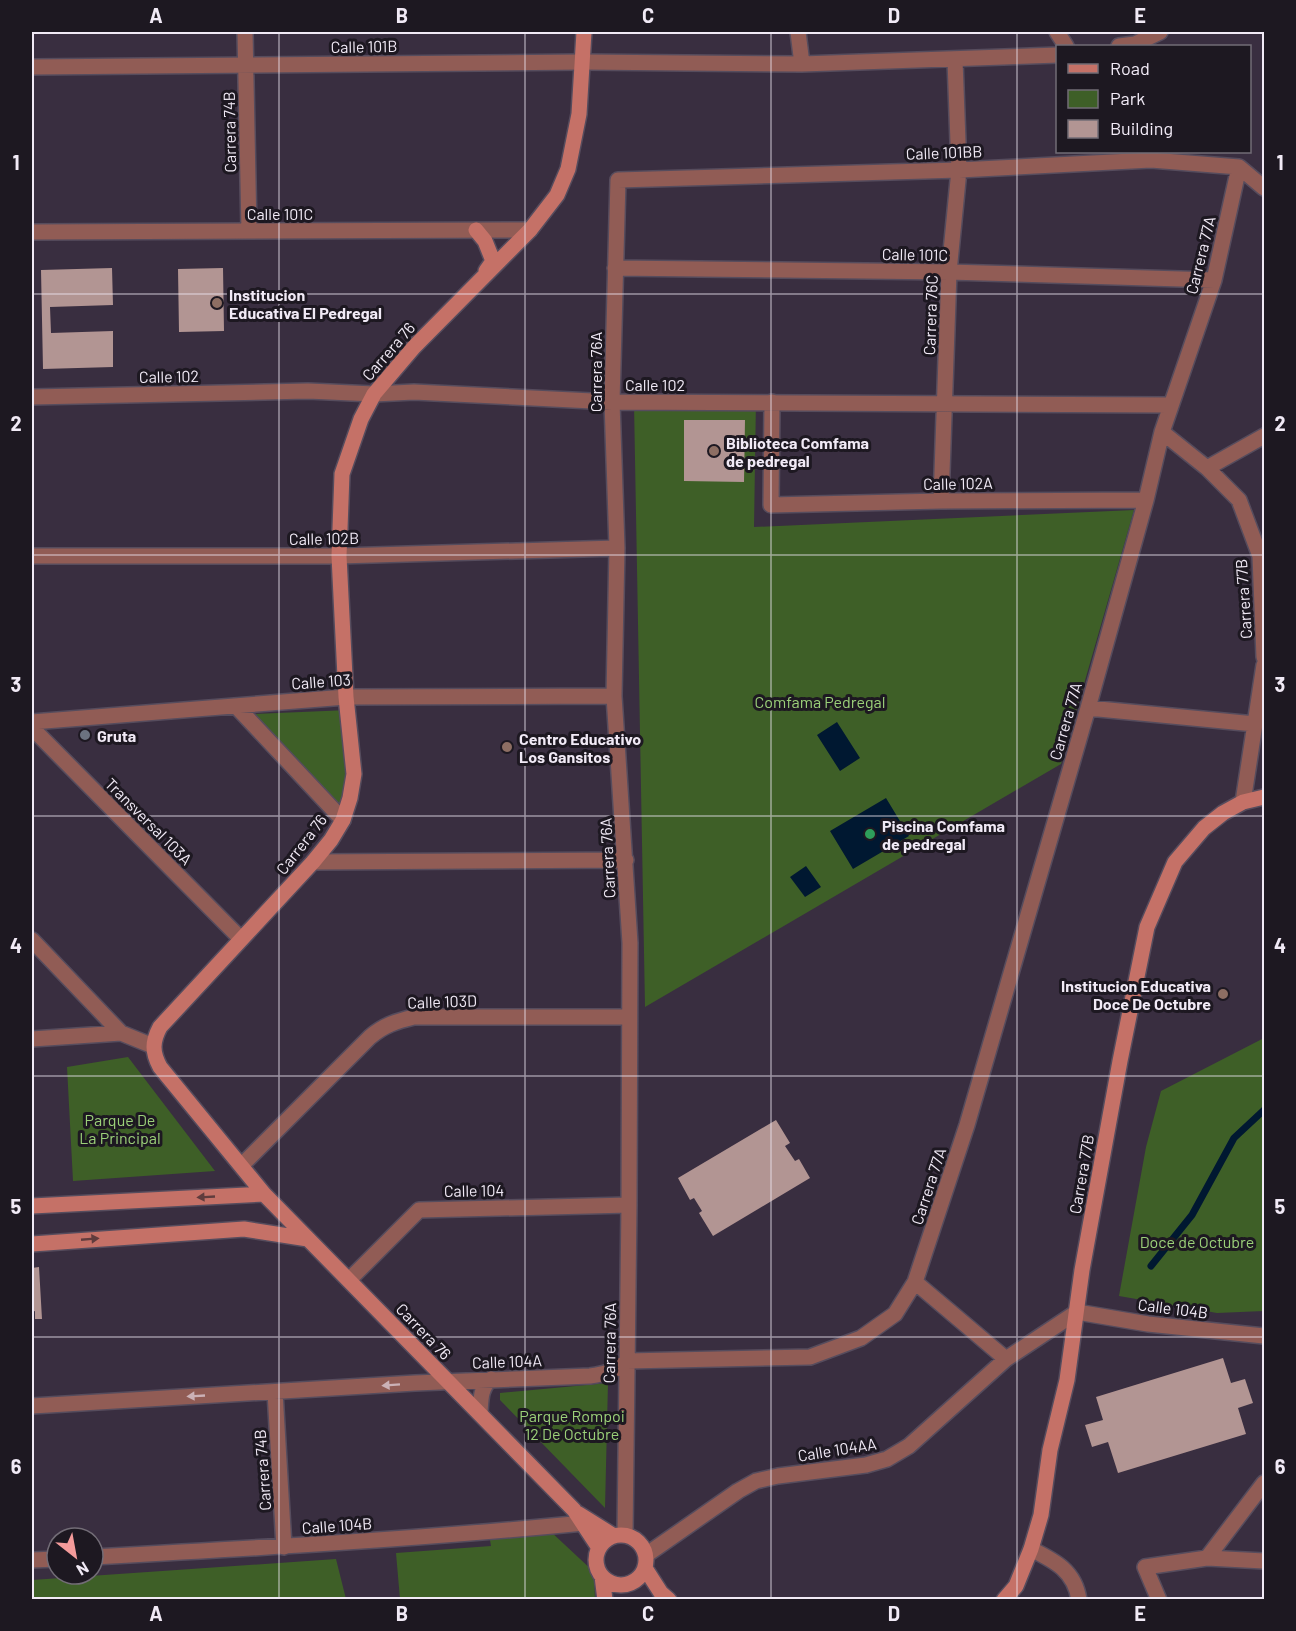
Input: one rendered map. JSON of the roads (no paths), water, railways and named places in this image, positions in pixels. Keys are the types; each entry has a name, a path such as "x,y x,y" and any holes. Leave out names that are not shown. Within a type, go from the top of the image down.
{"street":[{"name":"Carrera 74B","path":"244,32 249,231"},
{"name":"Carrera 76","path":"584,32 579,114 568,169 557,195 530,230 414,347 374,394 361,419 342,474 339,556 346,697 354,774 343,820 331,840 313,862 160,1027 153,1046 154,1056 160,1067 264,1194 574,1510 599,1548"},
{"path":"798,32 802,64"},
{"path":"1057,32 1065,45"},
{"path":"1132,45 1160,32"},
{"name":"Calle 101B","path":"32,68 583,62 802,64 1056,55"},
{"name":"Carrera 76C","path":"941,501 949,272 959,170 955,60"},
{"name":"Calle 101BB","path":"618,180 959,170 1151,156 1239,167"},
{"path":"1239,167 1264,188"},
{"name":"Carrera 77A","path":"915,1282 967,1125 1088,708 1146,500 1162,432 1214,280 1239,167"},
{"name":"Carrera 76A","path":"618,180 612,402 618,548 614,696 630,943 627,1361 619,1535"},
{"path":"476,230 485,241 493,261 485,274"},
{"name":"Calle 101C","path":"32,232 530,230"},
{"name":"Calle 101C","path":"615,268 949,272 1214,280"},
{"name":"Calle 102","path":"32,397 308,391 374,394 414,392 612,402 1171,405"},
{"name":"Calle 102A","path":"772,402 771,505 1146,500"},
{"name":"Carrera 77B","path":"1162,432 1207,468 1239,500 1262,555 1264,657"},
{"path":"1207,468 1264,436"},
{"name":"Calle 102B","path":"32,556 339,556 618,548"},
{"path":"1243,802 1264,665"},
{"name":"Calle 103","path":"32,722 346,697 614,696"},
{"path":"236,706 343,820"},
{"path":"1088,708 1255,724"},
{"name":"Transversal 103A","path":"32,728 241,939"},
{"name":"Carrera 77B","path":"1004,1599 1016,1586 1031,1549 1041,1515 1050,1450 1067,1380 1082,1270 1147,927 1175,862 1204,828 1223,813 1243,802 1264,797"},
{"path":"313,862 626,860"},
{"path":"32,940 121,1033 153,1046"},
{"name":"Calle 103D","path":"242,1165 370,1037 380,1028 393,1022 414,1017 628,1017"},
{"path":"32,1039 121,1033"},
{"path":"32,1206 264,1194"},
{"name":"Calle 104","path":"349,1280 419,1210 629,1205"},
{"path":"32,1244 244,1229 308,1239"},
{"path":"915,1282 1006,1359"},
{"name":"Calle 104A","path":"32,1406 606,1374 616,1370 627,1361 810,1357 861,1338 895,1314 915,1282"},
{"name":"Calle 104B","path":"1077,1312 1148,1324 1264,1336"},
{"name":"Calle 104AA","path":"646,1562 738,1491 756,1481 887,1460 909,1446 1006,1359 1077,1312"},
{"path":"480,1413 481,1393 485,1384 491,1379"},
{"name":"Carrera 74B","path":"275,1392 284,1547"},
{"path":"1207,1558 1264,1483"},
{"name":"Carrera 76","path":"574,1510 619,1535"},
{"name":"Calle 104B","path":"105,1556 284,1547 584,1523"},
{"path":"605,1599 602,1576 596,1562 599,1548 603,1542 619,1535 639,1541 646,1562 665,1596"},
{"path":"1031,1549 1065,1569 1073,1578 1079,1599"},
{"path":"1159,1599 1145,1567 1207,1558 1264,1561"},
{"path":"617,1599 646,1562"},
{"path":"602,1576 612,1583 630,1583 665,1596"}],"water":[{"path":"837,722 860,758 840,771 817,735"},
{"name":"Piscina Comfama de pedregal","path":"886,798 909,836 853,869 830,831"},
{"path":"806,866 821,887 805,897 790,877"}],"waterway":[{"path":"1151,1266 1192,1215 1234,1138 1264,1110"}],"place":[{"name":"Institucion Educativa El Pedregal","path":"217,303"},
{"name":"Biblioteca Comfama de pedregal","path":"714,451"},
{"name":"Gruta","path":"85,735"},
{"name":"Centro Educativo Los Gansitos","path":"507,747"},
{"name":"Piscina Comfama de pedregal","path":"870,834"},
{"name":"Institucion Educativa Doce De Octubre","path":"1223,994"}],"park label":[{"name":"Comfama Pedregal","path":"820,701"},
{"name":"Parque De La Principal","path":"120,1128"},
{"name":"Doce de Octubre","path":"1197,1241"},
{"name":"Parque Rompoi 12 De Octubre","path":"572,1424"}]}
